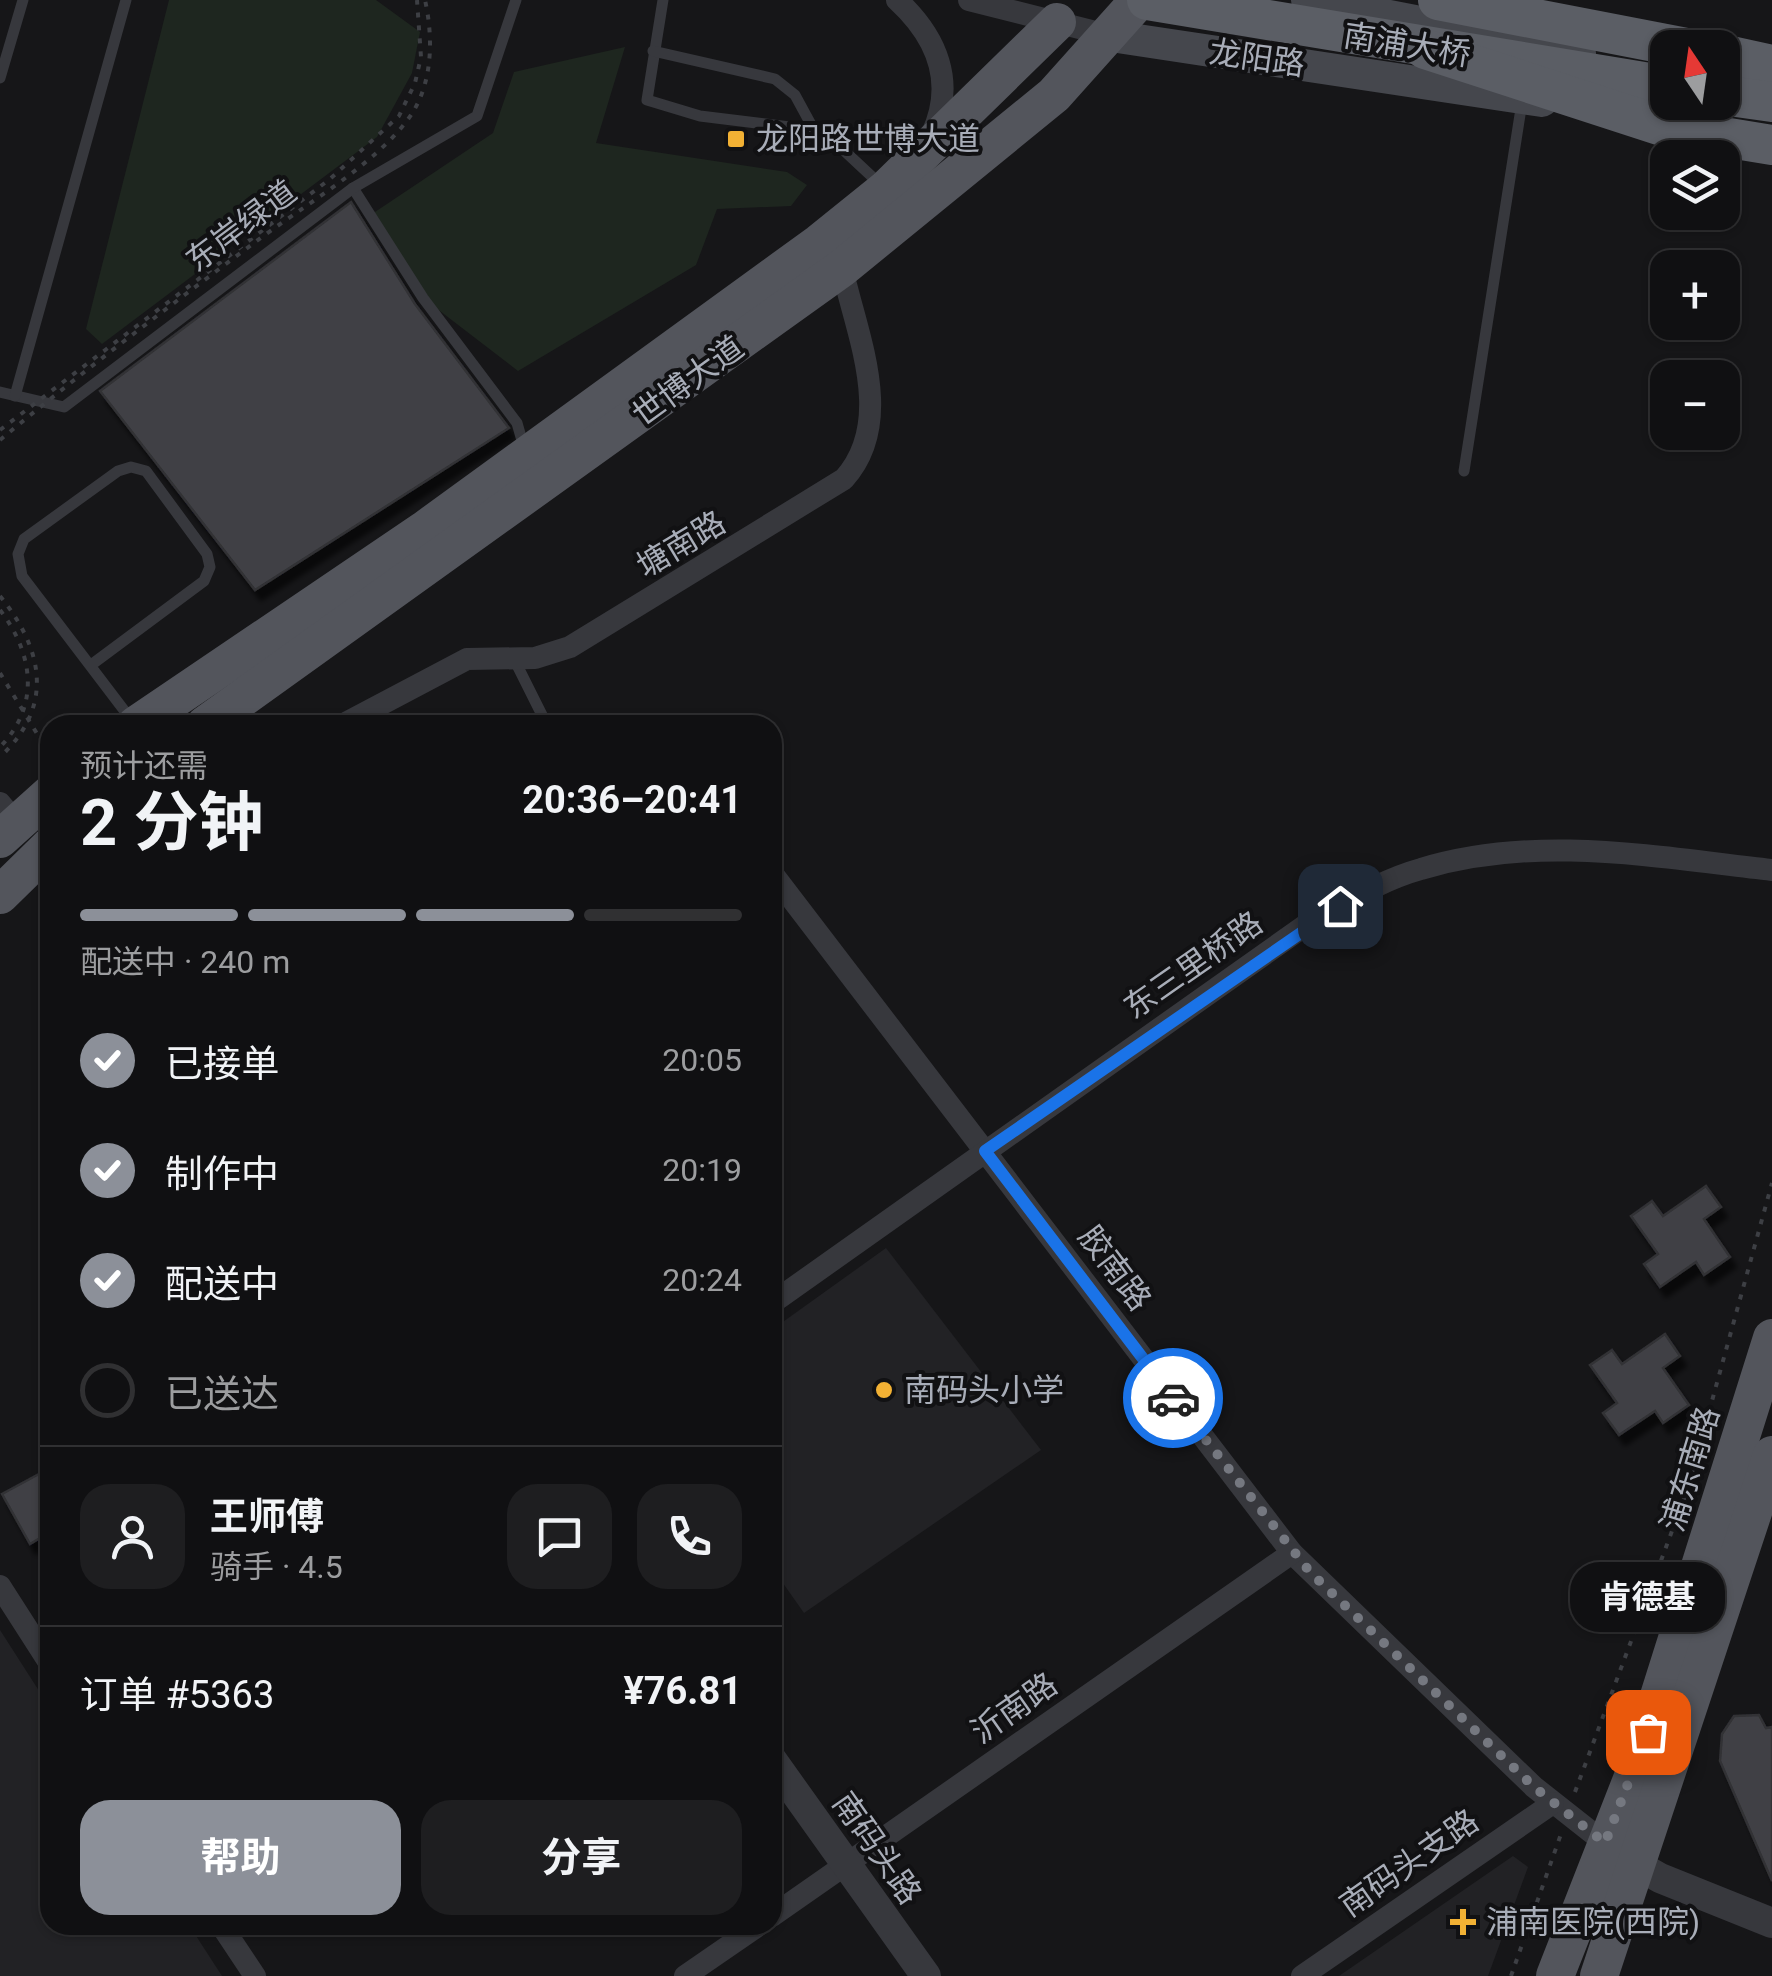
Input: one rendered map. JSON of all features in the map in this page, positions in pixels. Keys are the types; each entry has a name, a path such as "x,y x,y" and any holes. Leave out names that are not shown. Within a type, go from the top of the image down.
{"highway":[{"name":"南浦大桥","path":"1147,0 1650,83"},
{"name":"南浦大桥","path":"1438,0 1650,41"},
{"path":"1425,49 1668,128 1772,144"},
{"path":"1740,71 1772,62"},
{"path":"1740,85 1772,102"}],"main road":[{"name":"世博大道","path":"219,715 842,268 1054,95 1111,36 1139,0"},
{"name":"龙阳路","path":"1307,0 1650,66"},
{"name":"世博大道","path":"150,715 526,456 886,189 1063,11"},
{"name":"龙阳路","path":"1111,36 1591,108 1650,103"},
{"path":"1740,81 1772,90"},
{"path":"5,822 40,800"},
{"path":"0,896 40,860"},
{"name":"浦东南路","path":"1599,1976 1642,1751 1772,1338"},
{"name":"浦东南路","path":"1555,1976 1620,1854 1668,1776 1772,1455"}],"street":[{"path":"886,189 928,141 941,114 944,83 928,34 897,0"},
{"name":"龙阳路","path":"970,0 1063,11 1111,36"},
{"name":"塘南路","path":"360,715 450,665 485,657 514,660 552,654 592,636 795,512 857,464 866,447 872,412 842,268"},
{"path":"5,822 40,849"},
{"name":"东三里桥路","path":"782,1296 1310,922 1418,869 1523,850 1581,849 1772,870"},
{"name":"胶南路","path":"782,886 1292,1553 1560,1809 1620,1854"},
{"name":"沂南路","path":"782,1909 1292,1553"},
{"path":"0,1586 40,1648"},
{"name":"南码头路","path":"782,1774 926,1976"},
{"name":"南码头支路","path":"1302,1976 1560,1809"},
{"path":"1620,1854 1772,1923"},
{"path":"228,1935 255,1976"},
{"path":"684,1976 744,1935"}],"lane":[{"path":"0,78 23,0"},
{"path":"15,396 126,0"},
{"path":"0,392 64,407 354,188 478,116 516,0"},
{"path":"663,0 647,100 700,116 814,130 837,144 886,189"},
{"path":"653,51 776,79 795,95 814,130"},
{"path":"1464,471 1522,98"},
{"path":"354,188 424,298 516,423 526,456"},
{"path":"92,665 204,581 210,566 207,554 146,471 132,467 118,470 24,539 18,554 22,576 129,715"},
{"path":"514,660 542,715"}],"path":[{"path":"0,430 330,179 399,116 415,83 421,57 417,0"},
{"name":"东岸绿道","path":"0,440 346,175 403,126 416,107 426,76 430,33 425,0"},
{"path":"0,596 27,633 37,680 28,722 0,757"},
{"path":"0,610 21,641 29,670 24,710 0,747"},
{"path":"0,673 40,739"},
{"name":"浦东南路","path":"1511,1976 1560,1809 1688,1488 1772,1183"}],"shaded area":[{"path":"169,0 376,0 420,32 412,73 377,137 102,344 86,329"},
{"path":"625,47 596,143 787,172 807,185 791,206 717,209 696,265 518,371 423,298 369,216 493,133 514,72"},
{"name":"南码头小学","path":"886,1248 1041,1450 804,1613 782,1582 782,1323"},
{"path":"0,1630 40,1692 40,1935 195,1935 222,1976 0,1976"},
{"name":"浦南医院(西院)","path":"1513,1856 1528,1867 1488,1976 1339,1976"}],"building":[{"path":"351,202 415,304 509,428 255,590 100,391"},
{"path":"1706,1186 1721,1207 1704,1219 1730,1257 1704,1275 1696,1262 1660,1287 1644,1264 1658,1254 1631,1216 1652,1201 1663,1216"},
{"path":"1665,1334 1680,1356 1663,1368 1689,1405 1663,1423 1655,1411 1619,1435 1603,1413 1617,1403 1590,1365 1612,1350 1622,1364"},
{"path":"40,1473 40,1538 30,1544 2,1494"},
{"path":"1759,1715 1766,1728 1772,1727 1772,1881 1720,1761 1722,1734 1734,1716"}],"way so far":[{"path":"1173,1398 1292,1553 1327,1590 1534,1787 1605,1843 1648,1732"}],"place":[{"name":"龙阳路世博大道","path":"736,139"},
{"name":"南码头小学","path":"884,1390"},
{"name":"肯德基","path":"1648,1732"},
{"name":"浦南医院(西院)","path":"1463,1922"}],"route":[{"path":"1173,1398 985,1151 1310,922 1340,906"}]}
